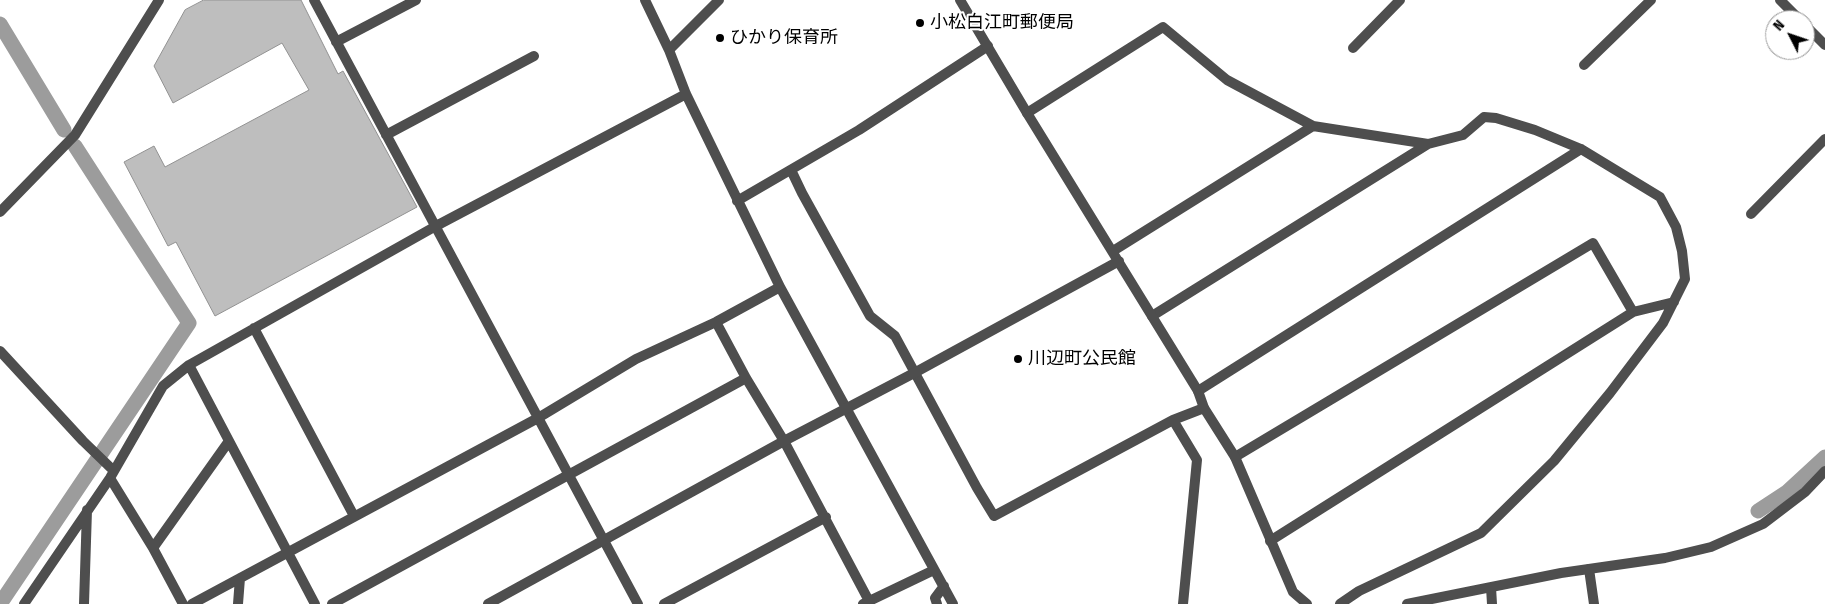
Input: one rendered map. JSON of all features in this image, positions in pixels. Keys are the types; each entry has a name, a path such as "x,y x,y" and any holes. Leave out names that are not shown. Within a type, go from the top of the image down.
{"street":[{"path":"0,212 75,135 159,0"},
{"path":"314,0 638,604"},
{"path":"336,42 416,0"},
{"path":"644,0 669,50 686,94 780,287 953,604"},
{"path":"669,50 719,0"},
{"path":"960,0 1027,113 1198,391 1204,408 1234,457 1293,592 1307,604"},
{"path":"1353,48 1400,0"},
{"path":"1584,65 1651,0"},
{"path":"1780,0 1790,10"},
{"path":"1027,113 1163,28 1227,80 1313,126 1428,144"},
{"path":"1815,34 1825,44"},
{"path":"737,201 859,130 988,46"},
{"path":"386,134 534,56"},
{"path":"24,604 88,509 163,386 189,365 436,226 686,94"},
{"path":"1152,316 1428,144 1463,135 1484,117 1496,118 1534,130 1581,149 1660,197 1676,227 1686,279 1663,323 1610,393 1554,461 1481,533 1359,592 1340,604"},
{"path":"1113,252 1313,126"},
{"path":"1751,214 1825,139"},
{"path":"1198,391 1581,149"},
{"path":"791,170 870,316 895,336 994,516 1174,420 1204,408"},
{"path":"1234,457 1592,243 1633,312"},
{"path":"488,604 784,441 916,372 1119,261"},
{"path":"192,604 538,418 636,359 716,322 780,287"},
{"path":"1270,540 1633,312 1674,302"},
{"path":"716,322 826,517 866,602 934,570"},
{"path":"254,328 354,516"},
{"path":"0,351 94,451 111,472 183,604"},
{"path":"189,365 315,604"},
{"path":"332,604 746,378"},
{"path":"1174,420 1197,460 1183,604"},
{"path":"153,548 229,441"},
{"path":"1407,604 1491,586 1665,558 1711,546 1763,524 1805,492 1825,471"},
{"path":"84,604 88,509"},
{"path":"664,604 826,517"},
{"path":"1590,569 1594,604"},
{"path":"238,604 240,578"},
{"path":"937,604 935,598 944,586"},
{"path":"1491,586 1492,604"}],"building":[{"path":"204,0 301,0 338,74 343,71 417,207 215,316 176,242 168,246 124,162 154,146 165,167 309,90 282,43 173,103 154,66 185,10"}],"waterway":[{"path":"0,24 64,130"},
{"path":"0,604 189,323 75,146"},
{"path":"1758,511 1787,492 1825,457"}],"place":[{"name":"小松白江町郵便局","path":"920,23"},
{"name":"ひかり保育所","path":"720,38"},
{"name":"川辺町公民館","path":"1018,359"}]}
